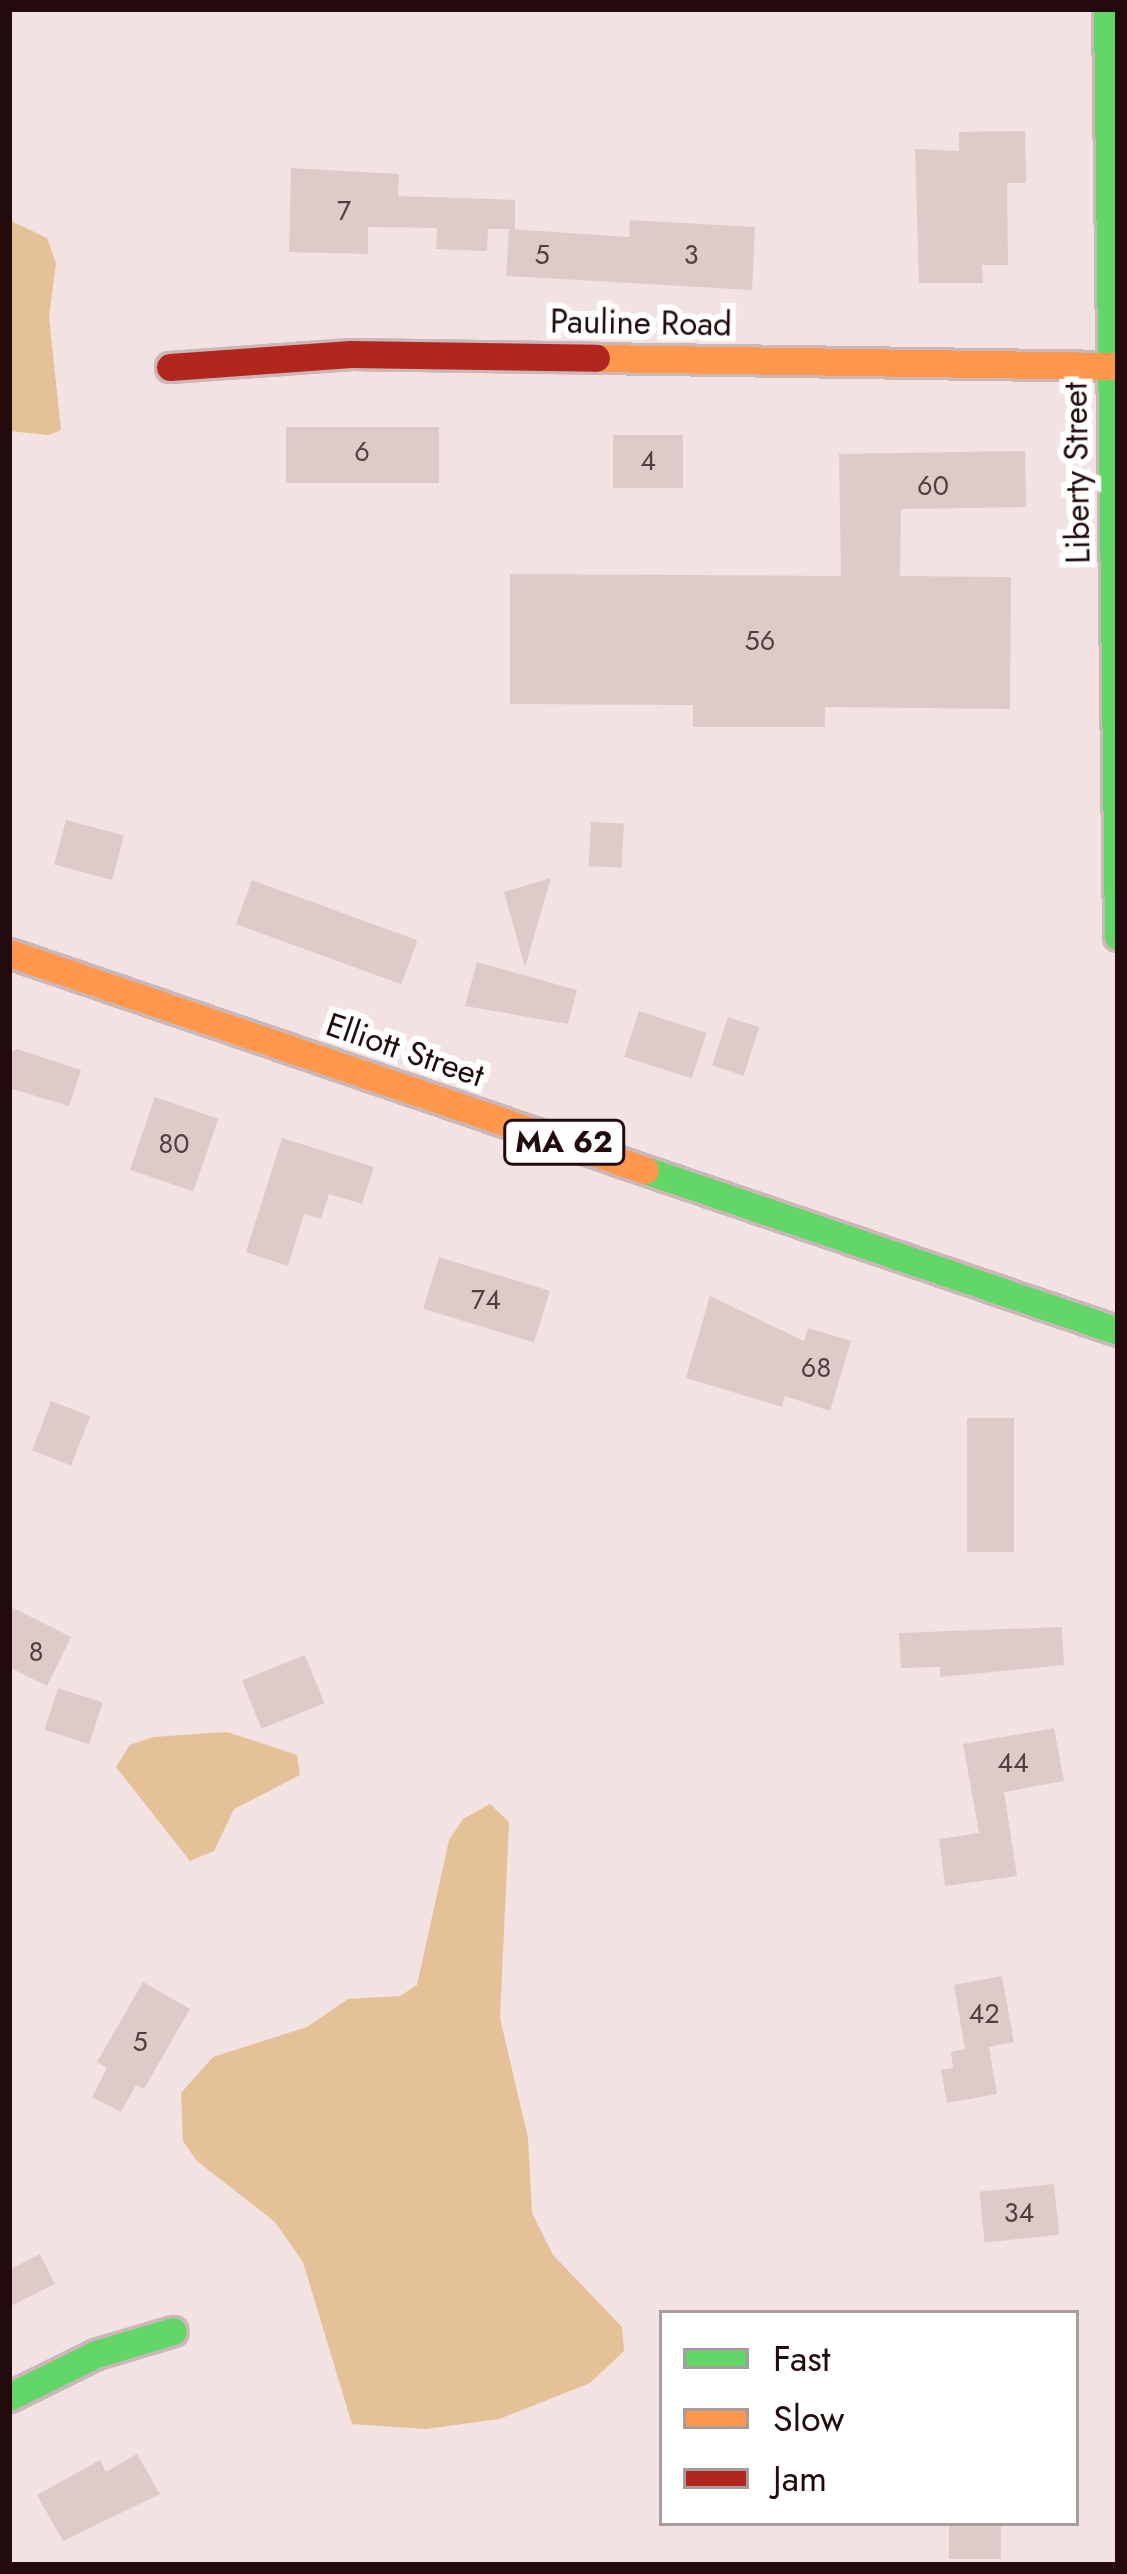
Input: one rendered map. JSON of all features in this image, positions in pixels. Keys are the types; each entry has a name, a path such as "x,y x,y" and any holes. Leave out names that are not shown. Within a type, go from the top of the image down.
{"street":[{"name":"Liberty Street","path":"1107,9 1118,936"},
{"name":"Pauline Road","path":"170,367 351,354 1111,366"},
{"name":"Elliott Street","path":"9,953 1118,1331"},
{"path":"9,2397 96,2354 173,2331"}],"shaded area":[{"path":"9,220 47,238 56,263 49,317 61,430 49,435 9,431"},
{"path":"227,1732 297,1755 300,1775 234,1809 214,1851 190,1861 116,1767 130,1745 153,1737"},
{"path":"490,1804 509,1822 500,2018 528,2138 532,2213 553,2255 622,2327 624,2351 590,2383 499,2419 426,2429 352,2424 303,2262 275,2222 197,2161 183,2141 181,2093 213,2057 307,2027 348,1999 400,1996 417,1985 449,1840 463,1819"}],"building":[{"path":"1025,131 1026,183 1007,183 1008,265 982,265 983,283 919,283 915,149 959,151 959,132"},
{"path":"291,168 399,174 398,196 515,200 515,229 488,229 487,251 436,249 437,228 368,227 368,254 289,252"},
{"path":"630,220 755,227 752,290 506,276 509,229 629,237"},
{"path":"286,427 439,427 439,483 286,483"},
{"path":"613,435 683,435 683,488 613,488"},
{"path":"1025,451 1026,507 901,509 900,576 1011,577 1010,709 825,707 825,727 693,727 693,705 510,704 510,574 841,576 839,454"},
{"path":"66,820 124,836 112,880 54,864"},
{"path":"591,822 624,824 622,868 589,866"},
{"path":"551,878 525,967 504,892"},
{"path":"252,880 417,940 401,984 236,924"},
{"path":"477,962 577,990 568,1024 465,1006"},
{"path":"639,1011 707,1033 692,1079 624,1057"},
{"path":"728,1017 759,1027 744,1076 712,1066"},
{"path":"17,1049 81,1070 69,1106 9,1088 9,1054"},
{"path":"155,1097 218,1119 193,1192 130,1170"},
{"path":"282,1138 374,1167 362,1204 329,1194 321,1219 304,1214 288,1266 246,1252"},
{"path":"439,1257 550,1291 534,1343 423,1309"},
{"path":"710,1296 804,1341 808,1328 851,1341 830,1411 785,1396 782,1407 686,1378"},
{"path":"51,1401 90,1416 71,1466 32,1450"},
{"path":"967,1418 1014,1418 1014,1552 967,1552"},
{"path":"9,1606 71,1637 47,1686 9,1667"},
{"path":"1062,1627 1064,1665 940,1677 940,1667 901,1668 899,1633"},
{"path":"305,1655 324,1703 261,1729 242,1680"},
{"path":"58,1688 103,1703 89,1744 44,1730"},
{"path":"1054,1728 1064,1781 1004,1792 1017,1876 945,1886 939,1839 979,1833 963,1744"},
{"path":"1002,1976 1014,2042 989,2047 997,2094 947,2103 941,2070 953,2068 951,2052 965,2049 954,1985"},
{"path":"143,1982 190,2009 144,2089 136,2085 121,2112 92,2097 107,2068 97,2062"},
{"path":"1054,2184 1059,2235 985,2243 979,2192"},
{"path":"40,2254 55,2284 9,2307 9,2270"},
{"path":"137,2454 160,2494 63,2541 37,2495 100,2460 106,2472"},
{"path":"949,2526 1001,2526 1001,2559 949,2559"}],"traffic: fast":[{"path":"1107,9 1118,936"},
{"path":"645,1170 1118,1331"},
{"path":"9,2397 96,2354 173,2331"}],"traffic: slow":[{"path":"596,358 1111,366"},
{"path":"9,953 645,1170"}],"traffic: jam":[{"path":"170,367 351,354 596,358"}]}
